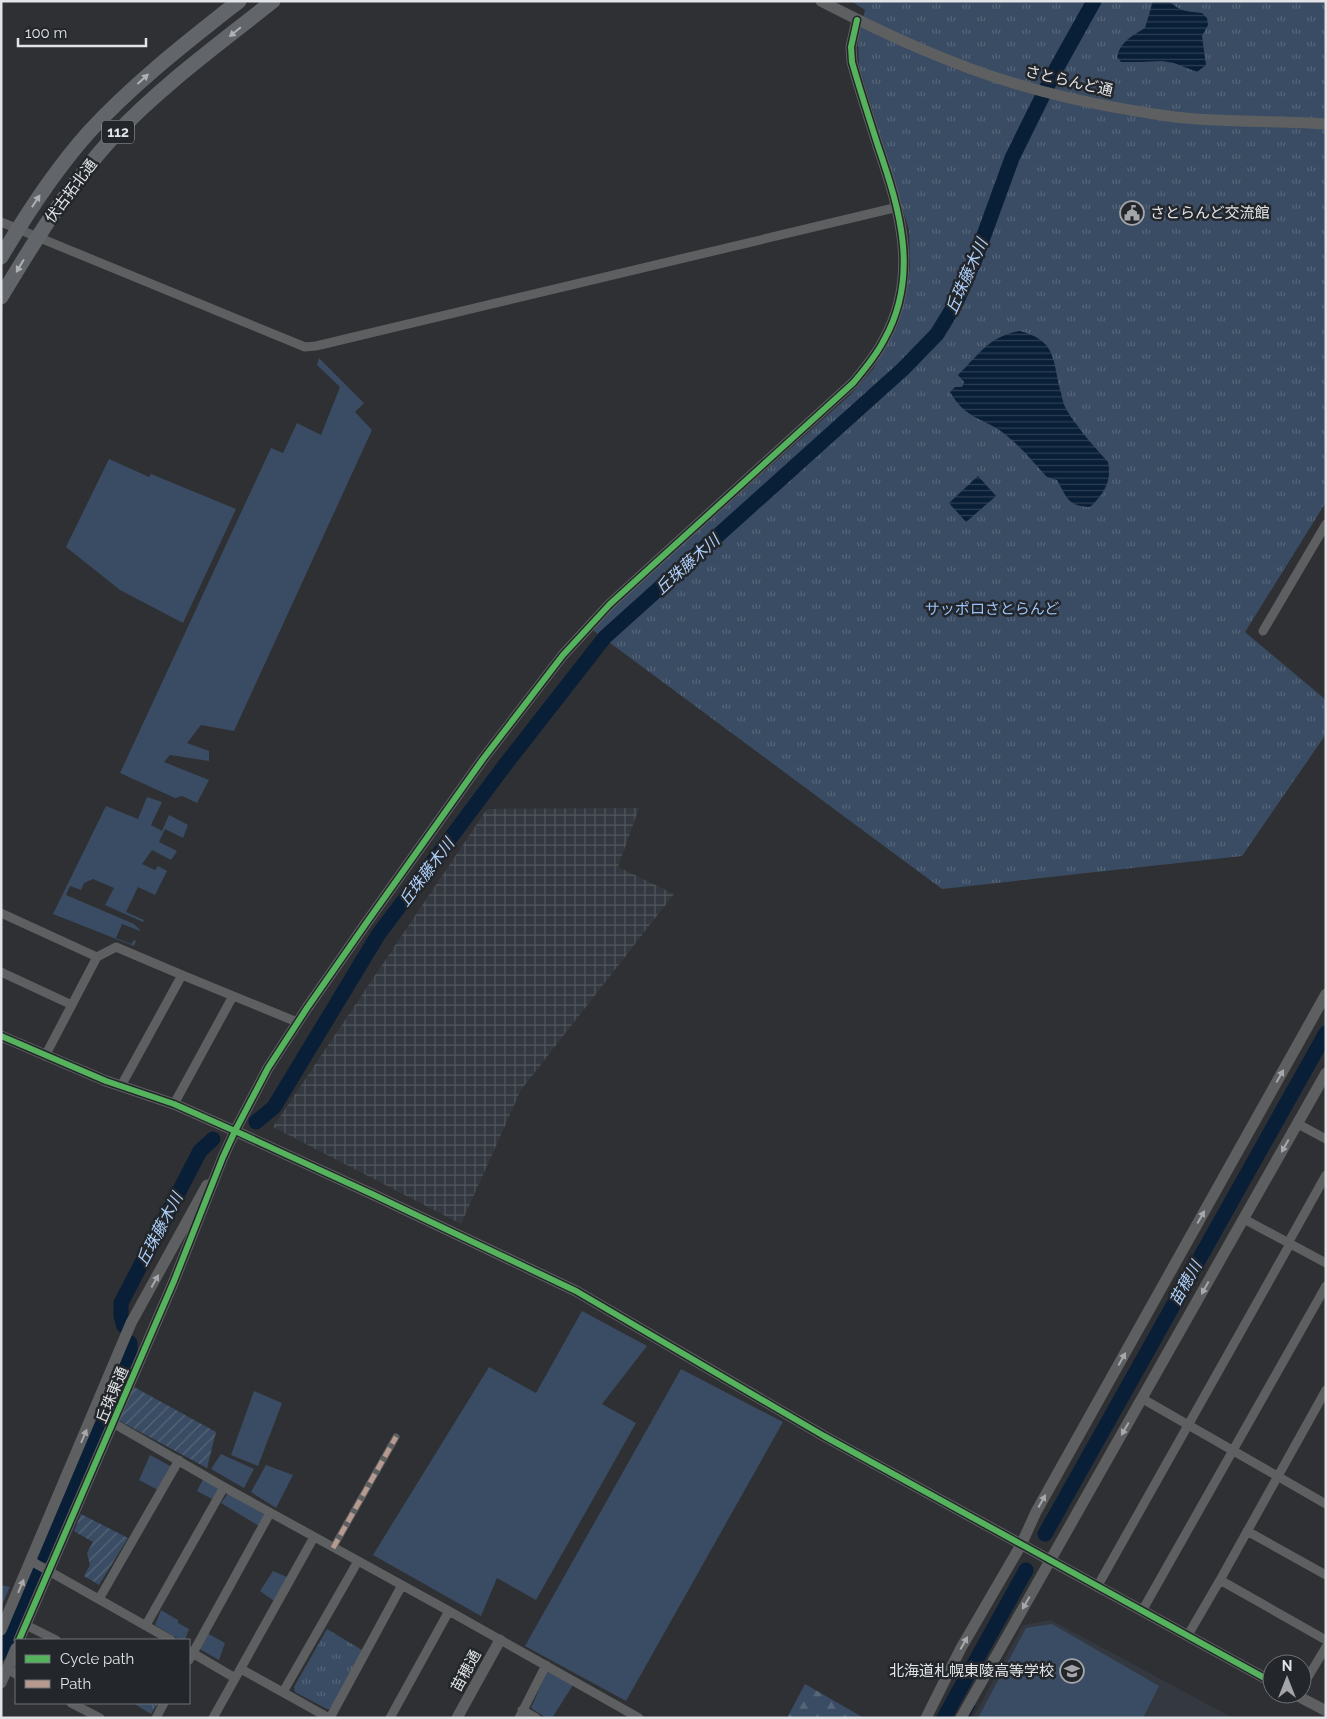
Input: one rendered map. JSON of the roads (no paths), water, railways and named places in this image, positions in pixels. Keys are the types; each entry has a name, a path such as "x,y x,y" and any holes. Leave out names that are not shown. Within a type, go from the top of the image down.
{"main road":[{"name":"伏古拓北通","path":"1,257 40,195 89,132 147,76 239,1"},
{"name":"伏古拓北通","path":"1,297 65,196 115,135 183,74 273,1"}],"street":[{"name":"さとらんど通","path":"821,1 924,51 988,75 1057,95 1117,108 1177,117 1326,124"},
{"path":"224,1157 235,1131 268,1068 366,922 483,759 578,638 610,604 853,383 872,360 885,339 902,292 905,265 903,234 898,207 852,62 851,46 857,20"},
{"path":"1,222 305,347 316,346 898,207"},
{"path":"1263,631 1326,524"},
{"path":"1,913 97,958"},
{"path":"45,1056 97,958 116,947 298,1022"},
{"path":"1,972 72,1005"},
{"path":"121,1086 182,975"},
{"path":"926,1718 961,1648 1021,1545 1036,1512 1326,994"},
{"path":"174,1104 233,996"},
{"path":"1,1036 45,1056 121,1086 174,1104 235,1131 576,1291 824,1436 1262,1676"},
{"path":"961,1718 1049,1560 1143,1400 1326,1073"},
{"path":"1298,1124 1326,1140"},
{"name":"丘珠東通","path":"1,1630 131,1323 224,1157"},
{"name":"丘珠東通","path":"20,1639 190,1244 224,1157"},
{"path":"1098,1587 1326,1175"},
{"path":"1244,1219 1326,1263"},
{"path":"1142,1611 1326,1286"},
{"path":"1188,1635 1326,1390"},
{"path":"1143,1400 1324,1500"},
{"path":"94,1412 224,1488 450,1611 639,1718"},
{"path":"333,1548 396,1437"},
{"path":"99,1599 179,1460"},
{"path":"146,1625 224,1488"},
{"path":"235,1678 190,1655 270,1513"},
{"path":"1247,1531 1326,1575"},
{"path":"213,1718 314,1537"},
{"path":"31,1561 169,1639"},
{"path":"283,1692 358,1562"},
{"path":"1220,1580 1326,1640"},
{"path":"241,1669 330,1718 402,1585"},
{"path":"390,1718 450,1611"},
{"path":"26,1624 54,1639"},
{"name":"苗穂通","path":"457,1718 500,1640"},
{"path":"1312,1670 1326,1648"},
{"path":"1,1683 12,1672 15,1654"},
{"path":"536,1718 520,1714 546,1665"},
{"path":"1312,1702 1326,1712 1323,1718"},
{"path":"73,1704 100,1718"},
{"path":"156,1718 163,1704"}],"waterway":[{"name":"丘珠藤木川","path":"256,1122 274,1107 378,935 505,765 605,637 903,369 937,334 956,303 976,257 1012,158 1055,71 1094,1"},
{"name":"苗穂川","path":"1045,1534 1326,1033"},
{"name":"丘珠藤木川","path":"124,1326 121,1316 121,1303 200,1151 213,1139"},
{"name":"丘珠藤木川","path":"107,1408 130,1353 130,1343"},
{"name":"丘珠藤木川","path":"44,1555 101,1422"},
{"name":"苗穂川","path":"944,1718 1026,1570"},
{"name":"丘珠藤木川","path":"1,1653 36,1574"},
{"path":"968,1718 974,1706"}],"place":[{"name":"さとらんど交流館","path":"1132,213"},
{"name":"北海道札幌東陵高等学校","path":"1072,1671"}],"park label":[{"name":"サッポロさとらんど","path":"992,609"}]}
